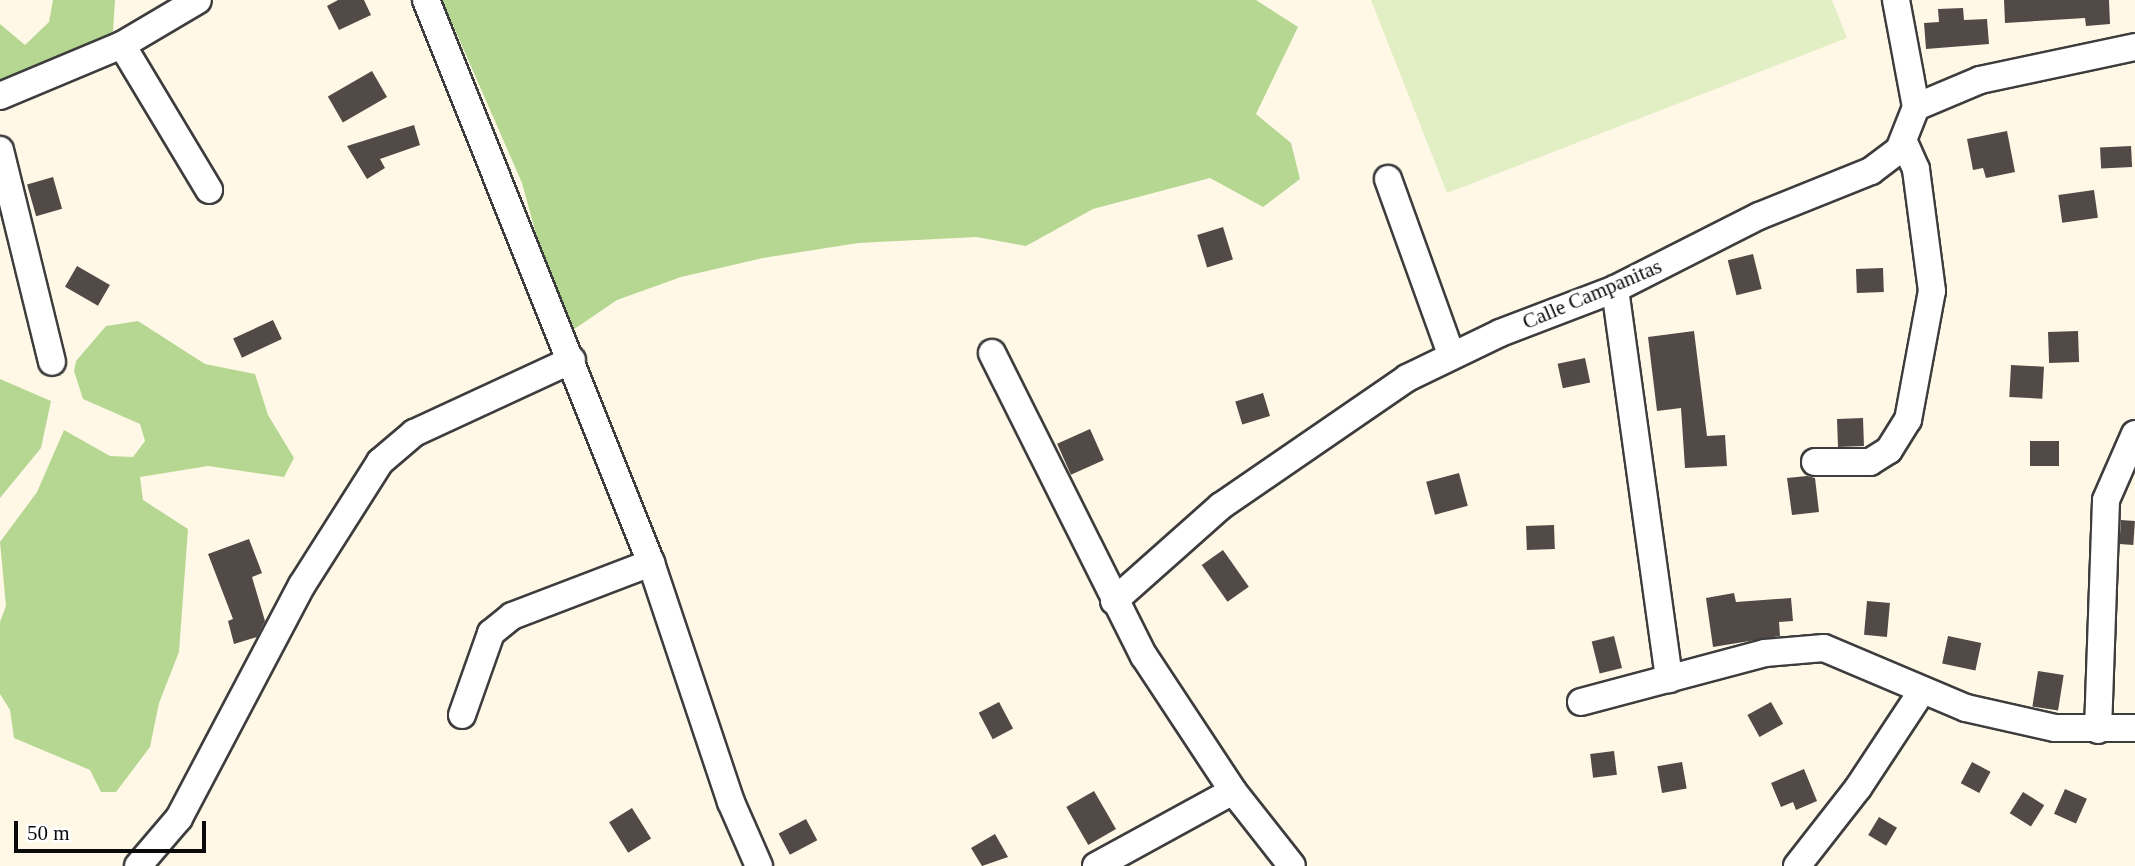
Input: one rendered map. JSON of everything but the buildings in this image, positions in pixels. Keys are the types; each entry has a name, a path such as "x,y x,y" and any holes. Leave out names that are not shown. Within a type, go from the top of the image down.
{"street":[{"path":"0,96 122,45 198,0"},
{"path":"426,0 651,562 731,802 759,866"},
{"path":"1896,0 1916,107 1980,80 2135,47"},
{"path":"122,45 209,190"},
{"name":"Calle Campanitas","path":"1114,601 1222,506 1285,459 1451,354 1615,289 1759,216 1871,172 1904,142 1916,107"},
{"path":"1815,462 1870,462 1889,450 1908,420 1932,291 1916,169 1904,142"},
{"path":"0,150 52,362"},
{"path":"1388,179 1451,354"},
{"path":"1615,289 1669,679"},
{"path":"992,353 1114,601 1233,791 1292,866"},
{"path":"138,866 179,818 302,585 380,462 414,433 572,360"},
{"path":"2098,730 2106,500 2135,434"},
{"path":"461,715 491,634 512,615 651,562"},
{"path":"1581,702 1765,653 1824,648 1867,662 1922,691 1966,708 2055,727 2098,730 2135,728"},
{"path":"1797,866 1858,788 1922,691"},
{"path":"1096,866 1233,791"}],"green space":[{"path":"53,0 115,0 113,31 100,48 0,83 0,24 25,45 49,22"},
{"path":"442,0 1256,0 1298,27 1256,114 1291,143 1300,179 1263,207 1210,178 1093,209 1026,246 976,237 858,243 763,258 681,277 617,300 564,336 522,183"},
{"path":"1371,0 1832,0 1847,38 1447,193"},
{"path":"138,321 205,364 255,374 268,415 294,458 284,477 208,466 140,477 143,500 188,529 179,652 159,703 150,747 116,792 101,792 90,770 14,738 10,710 0,694 0,622 6,606 0,542 37,492 64,430 110,456 133,457 145,441 140,424 83,399 74,371 76,361 106,326"},
{"path":"0,379 51,401 41,448 0,498"}]}
